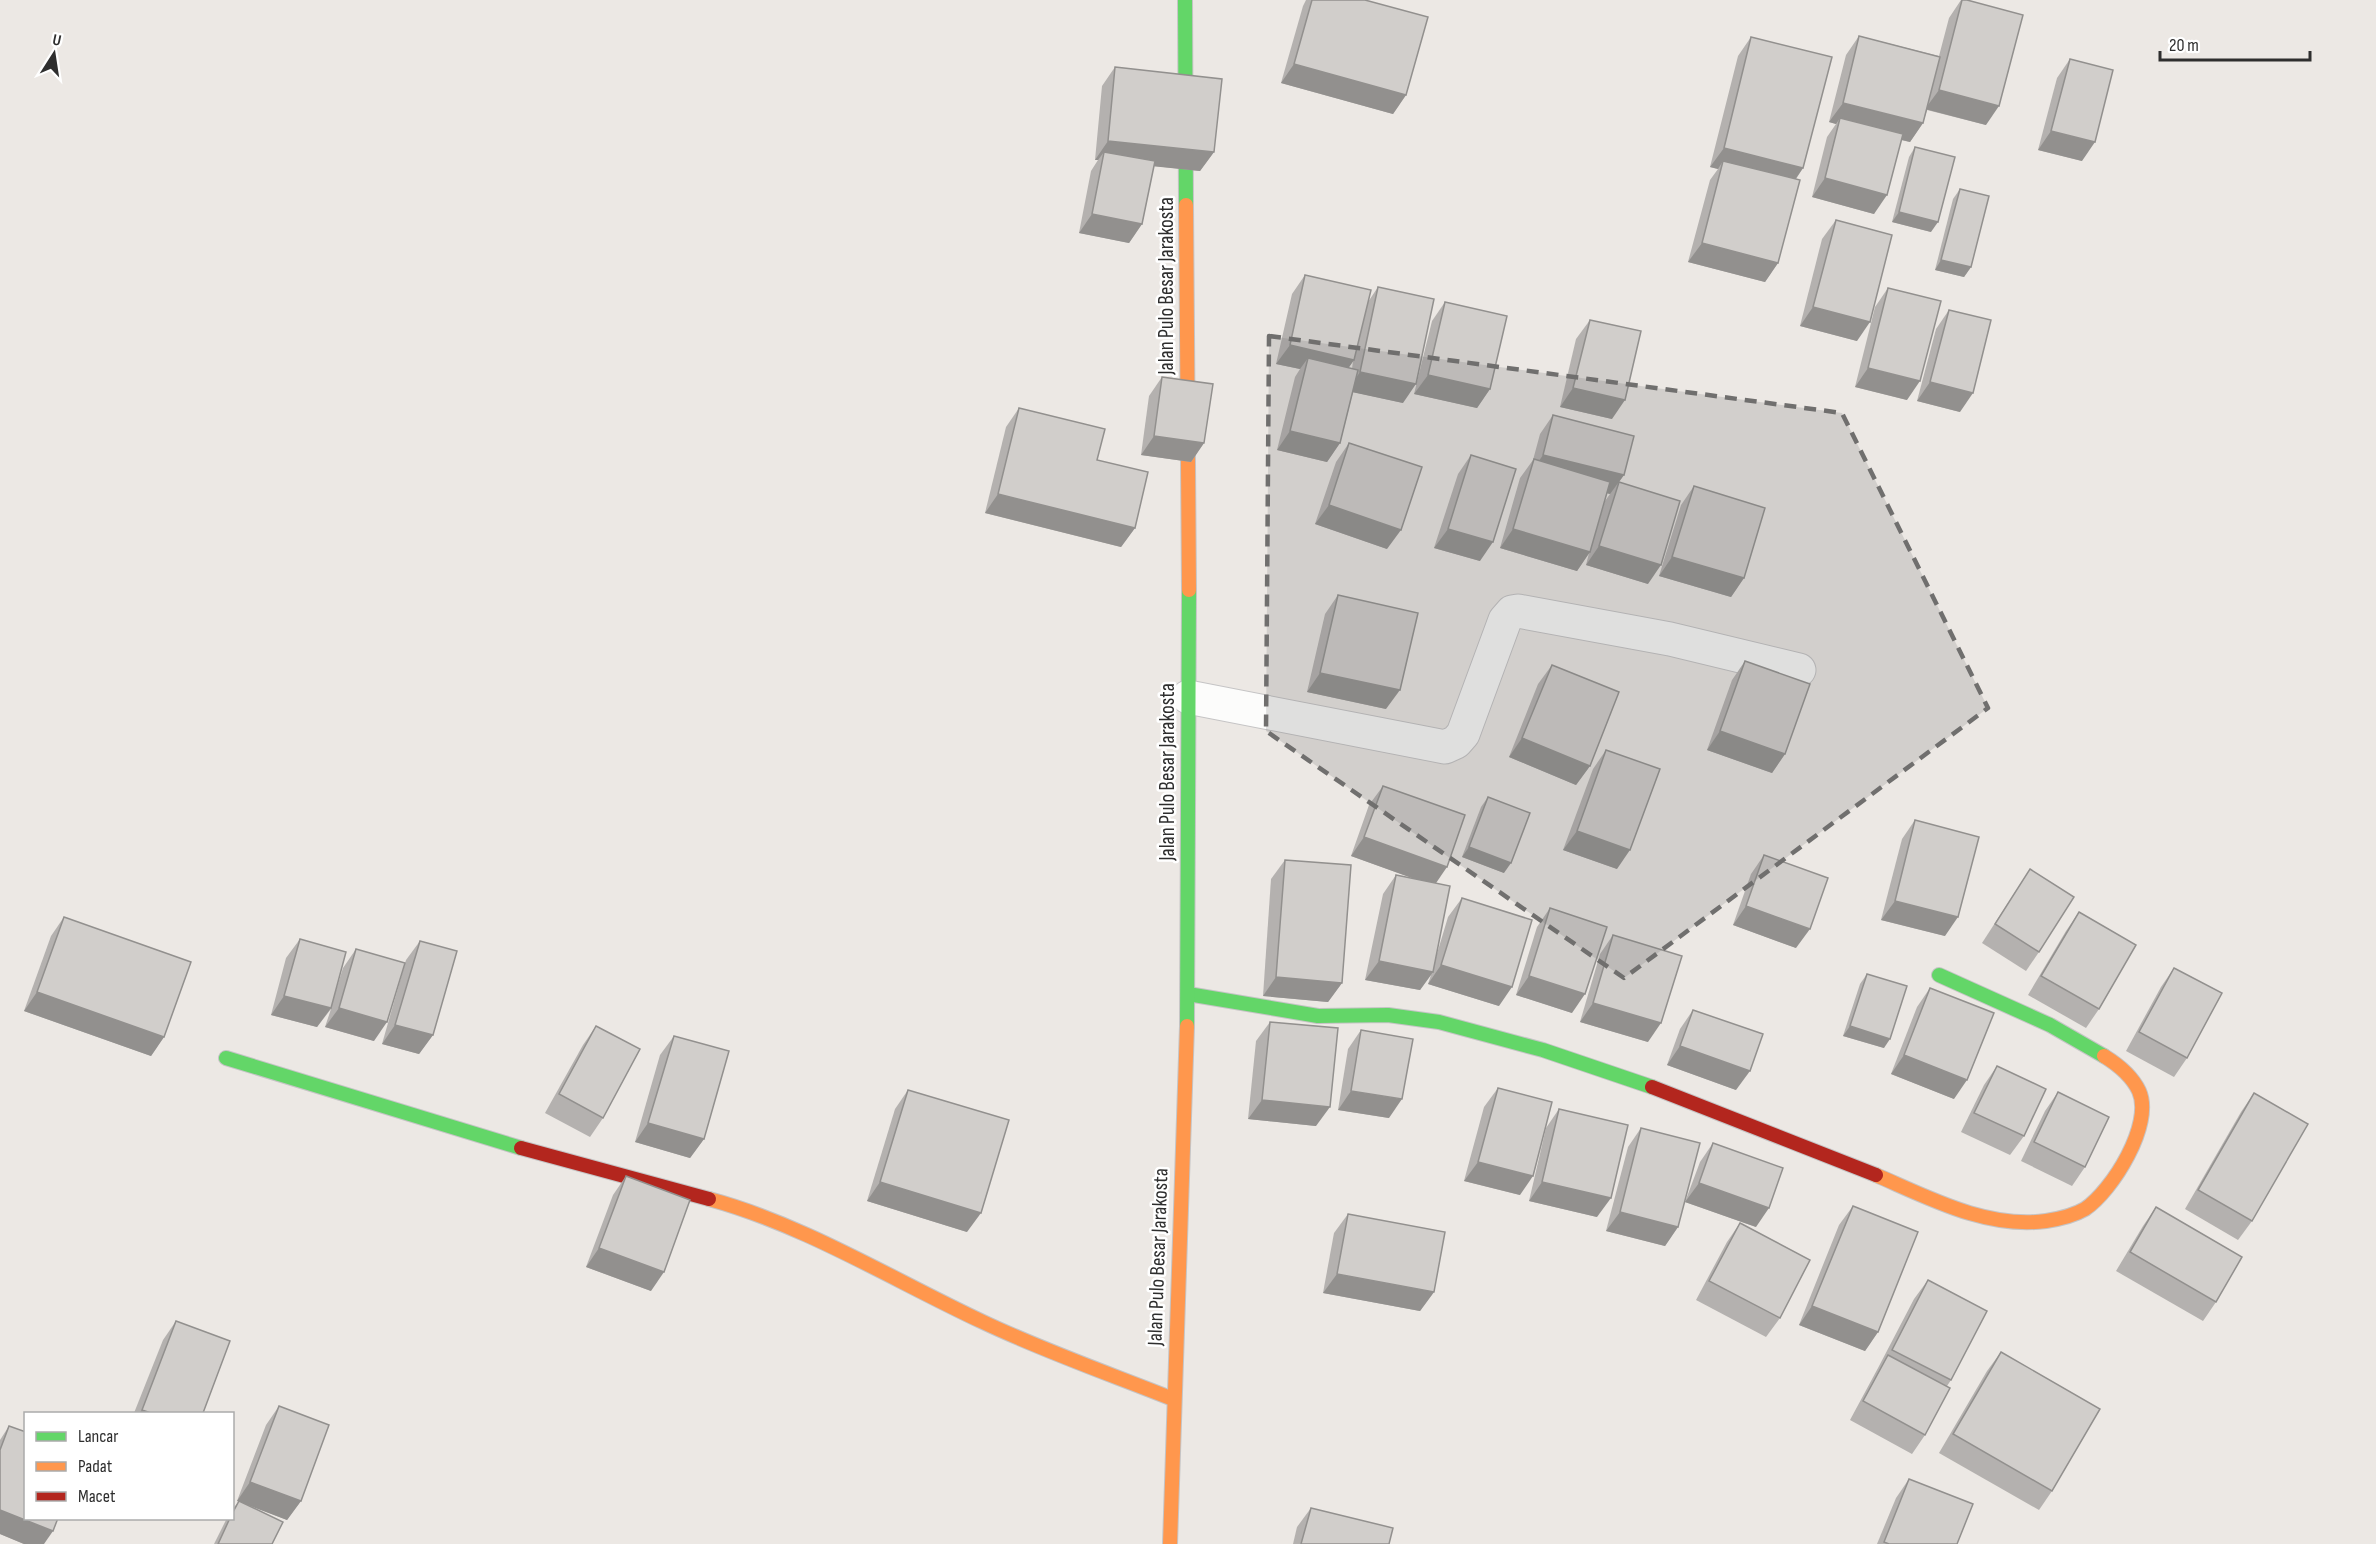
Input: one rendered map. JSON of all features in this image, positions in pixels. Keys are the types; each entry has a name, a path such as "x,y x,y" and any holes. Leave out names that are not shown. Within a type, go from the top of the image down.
{"street":[{"name":"Jalan Pulo Besar Jarakosta","path":"1170,1544 1188,994 1189,579 1185,0"},
{"path":"1188,697 1445,747 1456,742 1463,734 1505,620 1512,612 1518,611 1670,639 1799,670"},
{"path":"1188,994 1324,1017 1393,1015 1455,1025 1563,1056 1723,1113 1968,1212 2012,1222 2054,1220 2084,1210 2110,1185 2131,1152 2142,1123 2143,1104 2139,1088 2131,1076 2106,1057 2035,1017 1939,975"},
{"path":"226,1058 508,1145 746,1209 821,1242 985,1323 1173,1399"}],"highlighted area":[{"path":"1269,336 1842,413 1988,708 1624,978 1266,731"}],"building":[{"path":"1312,0 1365,0 1428,17 1406,95 1294,64"},
{"path":"1962,0 2023,15 1999,106 1939,90"},
{"path":"1859,36 1940,57 1923,123 1843,103"},
{"path":"1751,37 1832,57 1803,168 1724,148"},
{"path":"2070,59 2113,70 2095,142 2051,131"},
{"path":"1115,67 1222,79 1214,152 1108,141"},
{"path":"1840,118 1903,134 1887,195 1825,178"},
{"path":"1915,147 1955,157 1938,222 1899,212"},
{"path":"1104,152 1155,161 1142,224 1092,214"},
{"path":"1723,161 1800,180 1778,263 1702,243"},
{"path":"1960,189 1989,196 1971,267 1941,260"},
{"path":"1836,220 1892,235 1870,322 1813,307"},
{"path":"1305,275 1371,290 1354,360 1290,345"},
{"path":"1378,287 1434,299 1416,384 1360,372"},
{"path":"1888,288 1941,301 1920,381 1868,368"},
{"path":"1445,302 1507,316 1490,389 1428,375"},
{"path":"1949,310 1991,320 1973,393 1930,382"},
{"path":"1590,320 1641,331 1625,400 1573,388"},
{"path":"1308,358 1358,370 1340,443 1290,431"},
{"path":"1162,377 1213,384 1204,443 1154,436"},
{"path":"1019,408 1105,429 1097,460 1148,472 1135,528 998,494"},
{"path":"1553,415 1634,436 1624,475 1543,455"},
{"path":"1349,443 1422,467 1401,530 1329,505"},
{"path":"1471,455 1516,469 1493,542 1448,529"},
{"path":"1534,459 1610,482 1590,552 1513,529"},
{"path":"1619,482 1680,501 1661,565 1599,546"},
{"path":"1694,486 1765,508 1744,578 1672,557"},
{"path":"1338,595 1418,613 1400,690 1320,673"},
{"path":"1745,661 1810,684 1785,754 1720,731"},
{"path":"1552,665 1619,692 1590,766 1522,738"},
{"path":"1606,750 1660,769 1630,850 1577,831"},
{"path":"1383,786 1465,815 1447,867 1364,837"},
{"path":"1488,797 1530,813 1511,863 1469,847"},
{"path":"1915,820 1979,837 1958,917 1895,901"},
{"path":"1764,855 1828,878 1810,929 1746,906"},
{"path":"1285,860 1351,865 1342,983 1276,977"},
{"path":"2030,869 2074,897 2039,952 1995,924"},
{"path":"1396,875 1450,886 1433,972 1379,961"},
{"path":"1462,898 1532,920 1512,987 1441,965"},
{"path":"1550,908 1607,927 1585,994 1529,976"},
{"path":"2079,912 2136,945 2099,1009 2041,976"},
{"path":"64,917 191,962 164,1037 37,992"},
{"path":"1613,935 1682,956 1661,1023 1593,1003"},
{"path":"300,939 346,952 331,1008 284,996"},
{"path":"420,941 457,951 433,1035 395,1025"},
{"path":"356,949 405,963 387,1022 339,1008"},
{"path":"2174,968 2222,993 2187,1058 2139,1032"},
{"path":"1867,974 1907,986 1890,1039 1850,1026"},
{"path":"1930,988 1994,1013 1967,1080 1904,1055"},
{"path":"1693,1010 1763,1034 1750,1071 1680,1046"},
{"path":"1270,1022 1338,1028 1330,1107 1262,1100"},
{"path":"596,1026 640,1049 603,1118 559,1094"},
{"path":"1361,1030 1413,1039 1402,1099 1351,1091"},
{"path":"674,1036 729,1051 704,1139 648,1123"},
{"path":"1997,1066 2046,1089 2024,1136 1974,1113"},
{"path":"1498,1088 1552,1102 1533,1176 1478,1162"},
{"path":"908,1090 1009,1120 981,1213 880,1182"},
{"path":"2058,1092 2109,1117 2085,1167 2034,1142"},
{"path":"2254,1093 2308,1124 2252,1221 2198,1190"},
{"path":"1559,1109 1628,1125 1611,1198 1542,1182"},
{"path":"1641,1128 1700,1143 1678,1227 1620,1212"},
{"path":"1713,1143 1783,1168 1769,1208 1699,1183"},
{"path":"626,1176 690,1200 664,1272 599,1248"},
{"path":"1853,1206 1918,1232 1878,1332 1812,1306"},
{"path":"2156,1207 2242,1257 2216,1302 2130,1252"},
{"path":"1348,1214 1445,1232 1434,1292 1337,1274"},
{"path":"1740,1223 1810,1260 1780,1318 1709,1281"},
{"path":"1928,1280 1987,1311 1951,1380 1892,1350"},
{"path":"176,1321 230,1341 203,1412 148,1412 142,1410"},
{"path":"2001,1352 2100,1409 2052,1491 1953,1434"},
{"path":"1888,1355 1950,1388 1925,1435 1863,1401"},
{"path":"279,1406 329,1425 301,1501 250,1482"},
{"path":"9,1426 24,1431 24,1520 0,1510 0,1450"},
{"path":"1909,1479 1973,1504 1957,1544 1889,1544 1884,1542"},
{"path":"239,1501 283,1522 272,1544 218,1544 229,1520 234,1520 234,1510"},
{"path":"1311,1508 1393,1528 1389,1544 1301,1544"},
{"path":"25,1520 57,1520 53,1531"}],"traffic: fast":[{"path":"1185,0 1186,205"},
{"path":"1187,1026 1189,590"},
{"path":"1939,975 2050,1025 2104,1056"},
{"path":"1188,994 1318,1016 1388,1015 1439,1022 1543,1050 1652,1087"},
{"path":"226,1058 521,1148"}],"traffic: slow":[{"path":"1186,205 1189,590"},
{"path":"1170,1544 1187,1026"},
{"path":"1876,1175 1959,1210 2002,1220 2046,1221 2066,1217 2085,1209 2107,1188 2118,1172 2128,1156 2141,1121 2142,1105 2139,1091 2124,1071 2104,1056"},
{"path":"709,1199 780,1223 848,1254 1006,1333 1173,1399"}],"traffic: jam":[{"path":"1652,1087 1876,1175"},
{"path":"521,1148 709,1199"}]}
